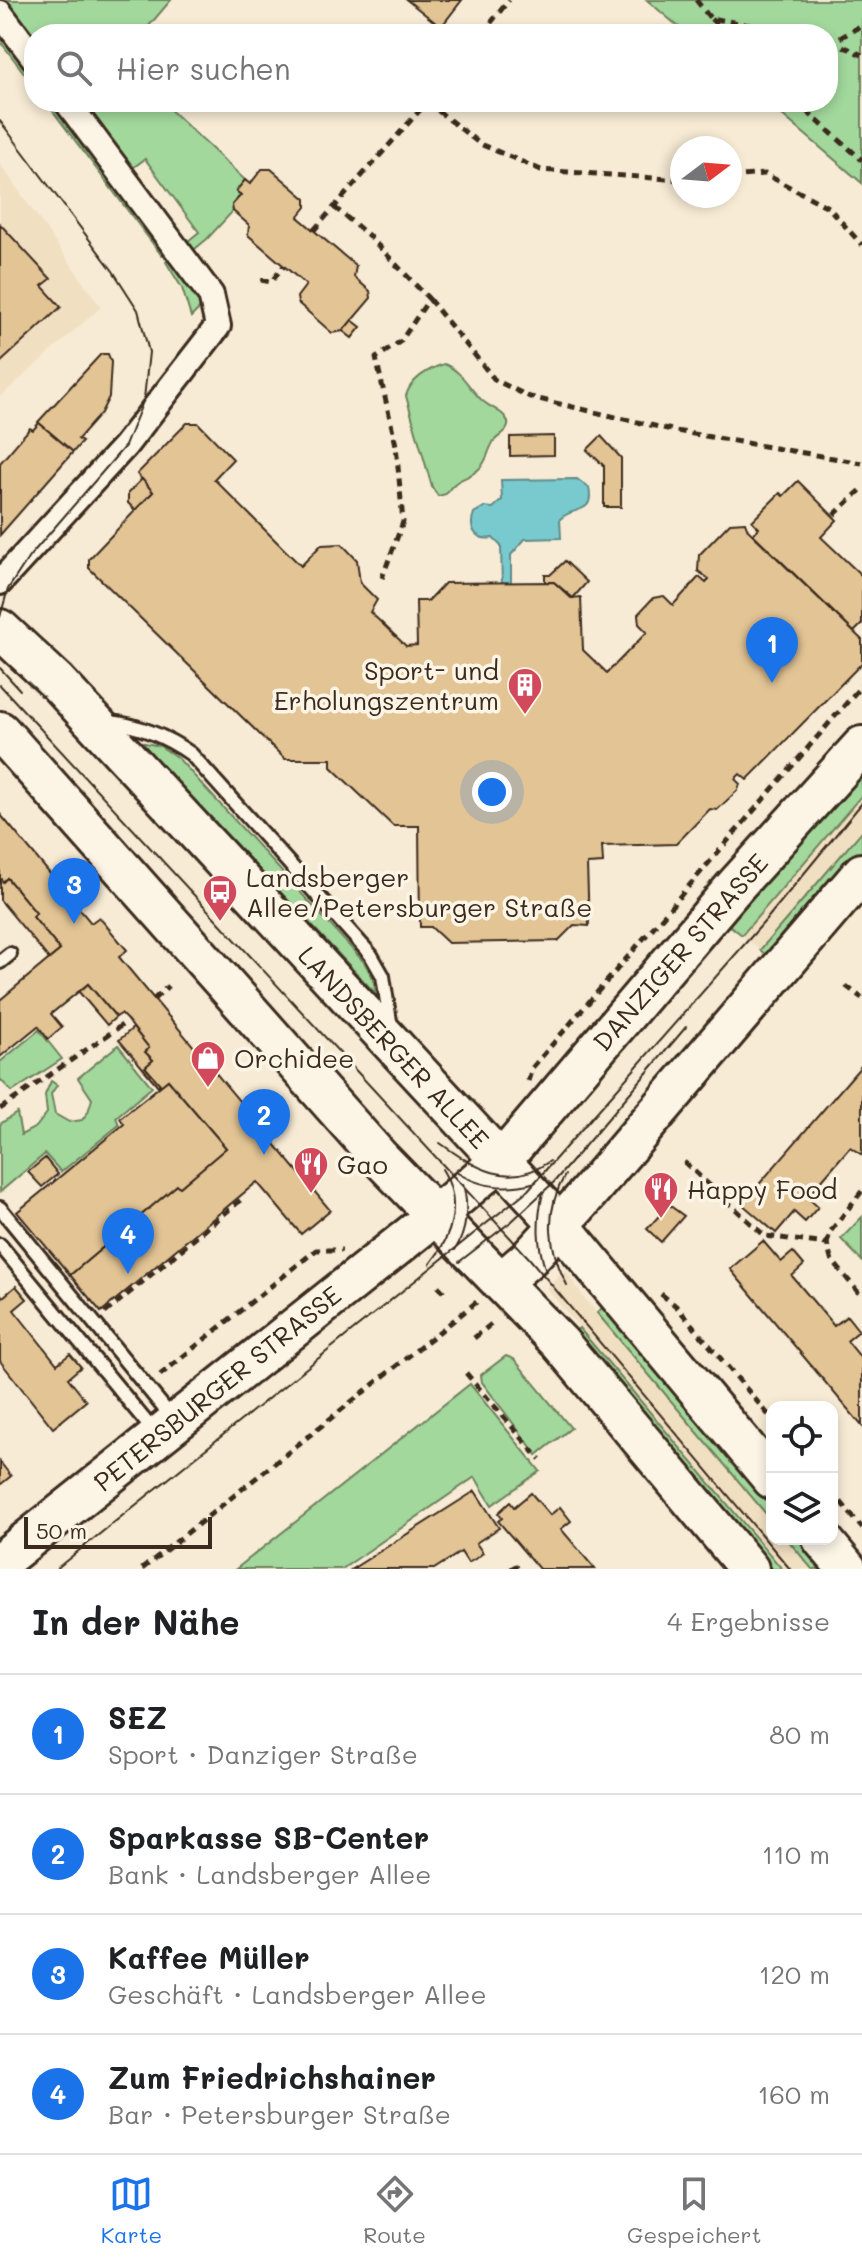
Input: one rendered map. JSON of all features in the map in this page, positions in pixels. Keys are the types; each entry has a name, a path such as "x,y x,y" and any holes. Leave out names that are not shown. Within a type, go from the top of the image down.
{"main road":[{"name":"LANDSBERGER ALLEE","path":"0,629 56,681 560,1225 767,1473"},
{"path":"0,731 378,1156 560,1343 749,1569"},
{"name":"DANZIGER STRASSE","path":"435,1216 500,1161 736,885 862,746"},
{"path":"501,1282 560,1225 862,873"},
{"name":"PETERSBURGER STRASSE","path":"0,1562 435,1216"},
{"path":"827,1545 847,1569"}],"street":[{"path":"0,13 24,45"},
{"path":"0,582 117,456 218,326 211,295 74,112"}],"lane":[{"path":"0,1208 146,1387 166,1429"},
{"path":"0,1245 166,1429"}],"path":[{"path":"490,24 509,0"},
{"path":"696,0 716,24"},
{"path":"710,18 744,24"},
{"path":"838,39 862,25"},
{"path":"838,47 862,55"},
{"path":"314,230 418,112"},
{"path":"440,112 480,144 541,170 670,179"},
{"path":"807,112 862,160"},
{"path":"742,176 765,174 828,207 862,245"},
{"path":"334,207 368,235 429,299 495,380 530,397 676,431 862,463"},
{"path":"261,280 271,282 284,266"},
{"path":"382,578 403,522 396,445 376,358 401,341 429,299"},
{"path":"834,515 862,489"},
{"path":"524,1092 532,1068 862,685"},
{"path":"154,999 168,986"},
{"path":"846,986 862,998"},
{"path":"0,1109 128,1021"},
{"path":"684,1162 765,1236 827,1244"},
{"path":"862,1191 830,1232 827,1244 831,1259 862,1297"},
{"path":"126,1296 242,1199"},
{"path":"146,1387 316,1250 346,1250"},
{"path":"142,1569 501,1282"},
{"path":"438,1286 446,1294"},
{"path":"658,1292 676,1306 766,1412"},
{"path":"466,1373 540,1459"},
{"path":"838,1498 862,1528"},
{"path":"511,1569 516,1566 518,1569"}],"shaded area":[{"path":"0,164 101,307 0,397"},
{"path":"862,795 862,831 760,950 742,935"},
{"path":"566,1270 584,1298 766,1514 766,1545 792,1545 812,1569 782,1569 546,1288"}],"green space":[{"path":"1,0 171,0 151,24 24,24 24,31"},
{"path":"647,0 862,0 862,183 779,112 838,112 838,24 675,24"},
{"path":"0,28 24,60 24,73 0,41"},
{"path":"54,112 63,112 168,252 162,256"},
{"path":"83,112 173,112 245,180 236,191 241,195 232,204 233,211 190,253 183,245 199,232 145,159 127,172"},
{"path":"172,257 203,305 191,317 182,288 166,262"},
{"path":"444,364 457,372 484,402 504,416 508,425 494,441 480,468 455,484 446,494 438,496 432,487 406,396 420,376"},
{"path":"140,742 160,746 178,758 364,962 373,978 376,994"},
{"path":"862,771 862,795 742,935 729,925"},
{"path":"862,831 862,856 772,960 760,950"},
{"path":"39,1030 62,1059 12,1092 0,1079 0,1062"},
{"path":"118,1045 152,1087 116,1117 119,1125 61,1172 45,1154 0,1192 0,1124 17,1113 21,1135 36,1127 47,1113 45,1095 51,1081 57,1085 51,1094 55,1114 69,1122 82,1120 92,1099 78,1078"},
{"path":"862,1217 862,1261 841,1239"},
{"path":"603,1307 766,1500 766,1514 597,1313"},
{"path":"579,1328 782,1569 772,1569 573,1333"},
{"path":"506,1356 514,1359 571,1428 537,1455 482,1382 481,1375"},
{"path":"470,1384 540,1471 492,1505 475,1477 342,1569 236,1569"},
{"path":"792,1545 804,1545 824,1569 812,1569"}],"water":[{"path":"577,479 589,488 589,502 582,509 560,519 561,538 525,539 511,555 511,585 502,585 501,546 493,538 482,538 475,533 472,524 474,513 484,507 493,508 502,500 501,480"}],"building":[{"path":"407,0 462,0 443,24 437,24"},
{"path":"262,169 271,169 306,199 306,207 298,217 356,266 354,277 370,291 371,298 343,331 332,333 298,303 297,297 306,285 248,235 249,225 233,211 232,205 241,195 236,191 245,180 250,184"},
{"path":"0,224 51,279 42,286 61,307 0,363"},
{"path":"352,320 361,327 352,338 343,331"},
{"path":"101,354 108,354 111,362 109,397 101,413 78,439 82,442 73,452 38,422"},
{"path":"39,423 73,452 0,535 0,463 30,428 33,430"},
{"name":"Sport- und Erholungszentrum","path":"187,423 198,423 233,459 214,479 301,566 321,545 342,544 357,560 360,583 377,600 370,612 406,646 417,645 416,601 428,601 445,583 554,582 571,598 581,597 583,650 607,673 647,632 639,624 638,614 653,598 664,596 673,605 699,577 706,583 709,579 698,571 699,555 730,523 745,522 748,530 862,640 862,663 747,780 740,774 735,779 740,784 738,790 717,810 710,809 676,844 602,846 603,863 587,864 589,926 574,925 558,941 448,943 431,927 420,927 419,826 393,826 331,767 331,759 285,759 89,568 89,559 153,492 137,474"},
{"path":"554,436 554,455 510,456 510,437"},
{"path":"601,436 621,458 621,507 604,507 604,466 587,450"},
{"path":"142,479 153,492 135,510 128,503 128,493"},
{"path":"798,481 837,520 821,537 862,576 862,624 854,632 753,534 759,528 752,521 780,493 783,496"},
{"path":"565,561 587,582 573,598 554,582 545,582 545,575 550,575"},
{"path":"0,814 91,923 99,917 127,950 119,957 330,1210 301,1234 257,1182 101,1312 70,1275 226,1148 168,1080 161,1086 145,1067 153,1060 145,1052 149,1048 128,1021 121,1014 116,1017 88,984 51,1014 62,1027 48,1039 38,1026 0,1057 0,1000 60,950 33,917 36,913 7,878 3,882 0,878"},
{"path":"0,878 3,882 7,878 36,913 33,917 60,950 49,959 0,900"},
{"path":"88,984 116,1017 107,1025 79,992"},
{"path":"133,1028 149,1048 145,1052 153,1060 145,1067 160,1084 158,1086 119,1040"},
{"path":"862,1065 862,1155 850,1147 807,1197 818,1207 805,1222 794,1212 776,1233 742,1204"},
{"path":"168,1080 226,1148 70,1275 17,1212 124,1124 120,1118"},
{"path":"45,1158 58,1174 42,1187 28,1172"},
{"path":"669,1205 684,1216 661,1242 647,1229"},
{"path":"763,1241 781,1262 793,1252 804,1265 792,1276 834,1326 847,1316 859,1331 847,1341 862,1359 862,1426 730,1269"},
{"path":"16,1286 27,1299 14,1310 57,1364 70,1354 81,1367 68,1378 86,1401 53,1428 0,1361 0,1293 3,1297"},
{"path":"0,1462 11,1476 0,1485"},
{"path":"475,1491 499,1528 476,1543 483,1553 475,1559 468,1563 461,1552 434,1569 352,1569"},
{"path":"531,1493 550,1515 560,1507 571,1521 561,1529 595,1569 539,1569 498,1521 502,1518 498,1513 510,1502 514,1507"}],"tram line":[{"path":"0,121 113,271 138,310 149,352 144,399 125,446 29,557 8,589 0,617"},
{"path":"0,668 20,690"},
{"path":"0,685 529,1258 790,1569"},
{"path":"56,1569 528,1190 765,921 862,803"},
{"path":"459,1262 512,1221 554,1182 686,1027"},
{"path":"440,1143 479,1167 506,1175 535,1170 550,1161"},
{"path":"430,1264 444,1242 452,1218 452,1193 442,1169"},
{"path":"456,1172 495,1186 536,1182"},
{"path":"565,1175 554,1203 551,1230 552,1244 567,1285"},
{"path":"455,1250 466,1218 463,1184"},
{"path":"543,1192 538,1232 546,1271"}],"place":[{"name":"SEZ","path":"772,683"},
{"name":"Sport- und Erholungszentrum","path":"525,716"},
{"name":"Landsberger Allee/Petersburger Straße","path":"220,923"},
{"name":"Kaffee Müller","path":"74,924"},
{"name":"Orchidee","path":"208,1089"},
{"name":"Sparkasse SB-Center","path":"264,1155"},
{"name":"Gao","path":"311,1195"},
{"name":"Happy Food","path":"661,1220"},
{"name":"Zum Friedrichshainer","path":"128,1274"}]}
